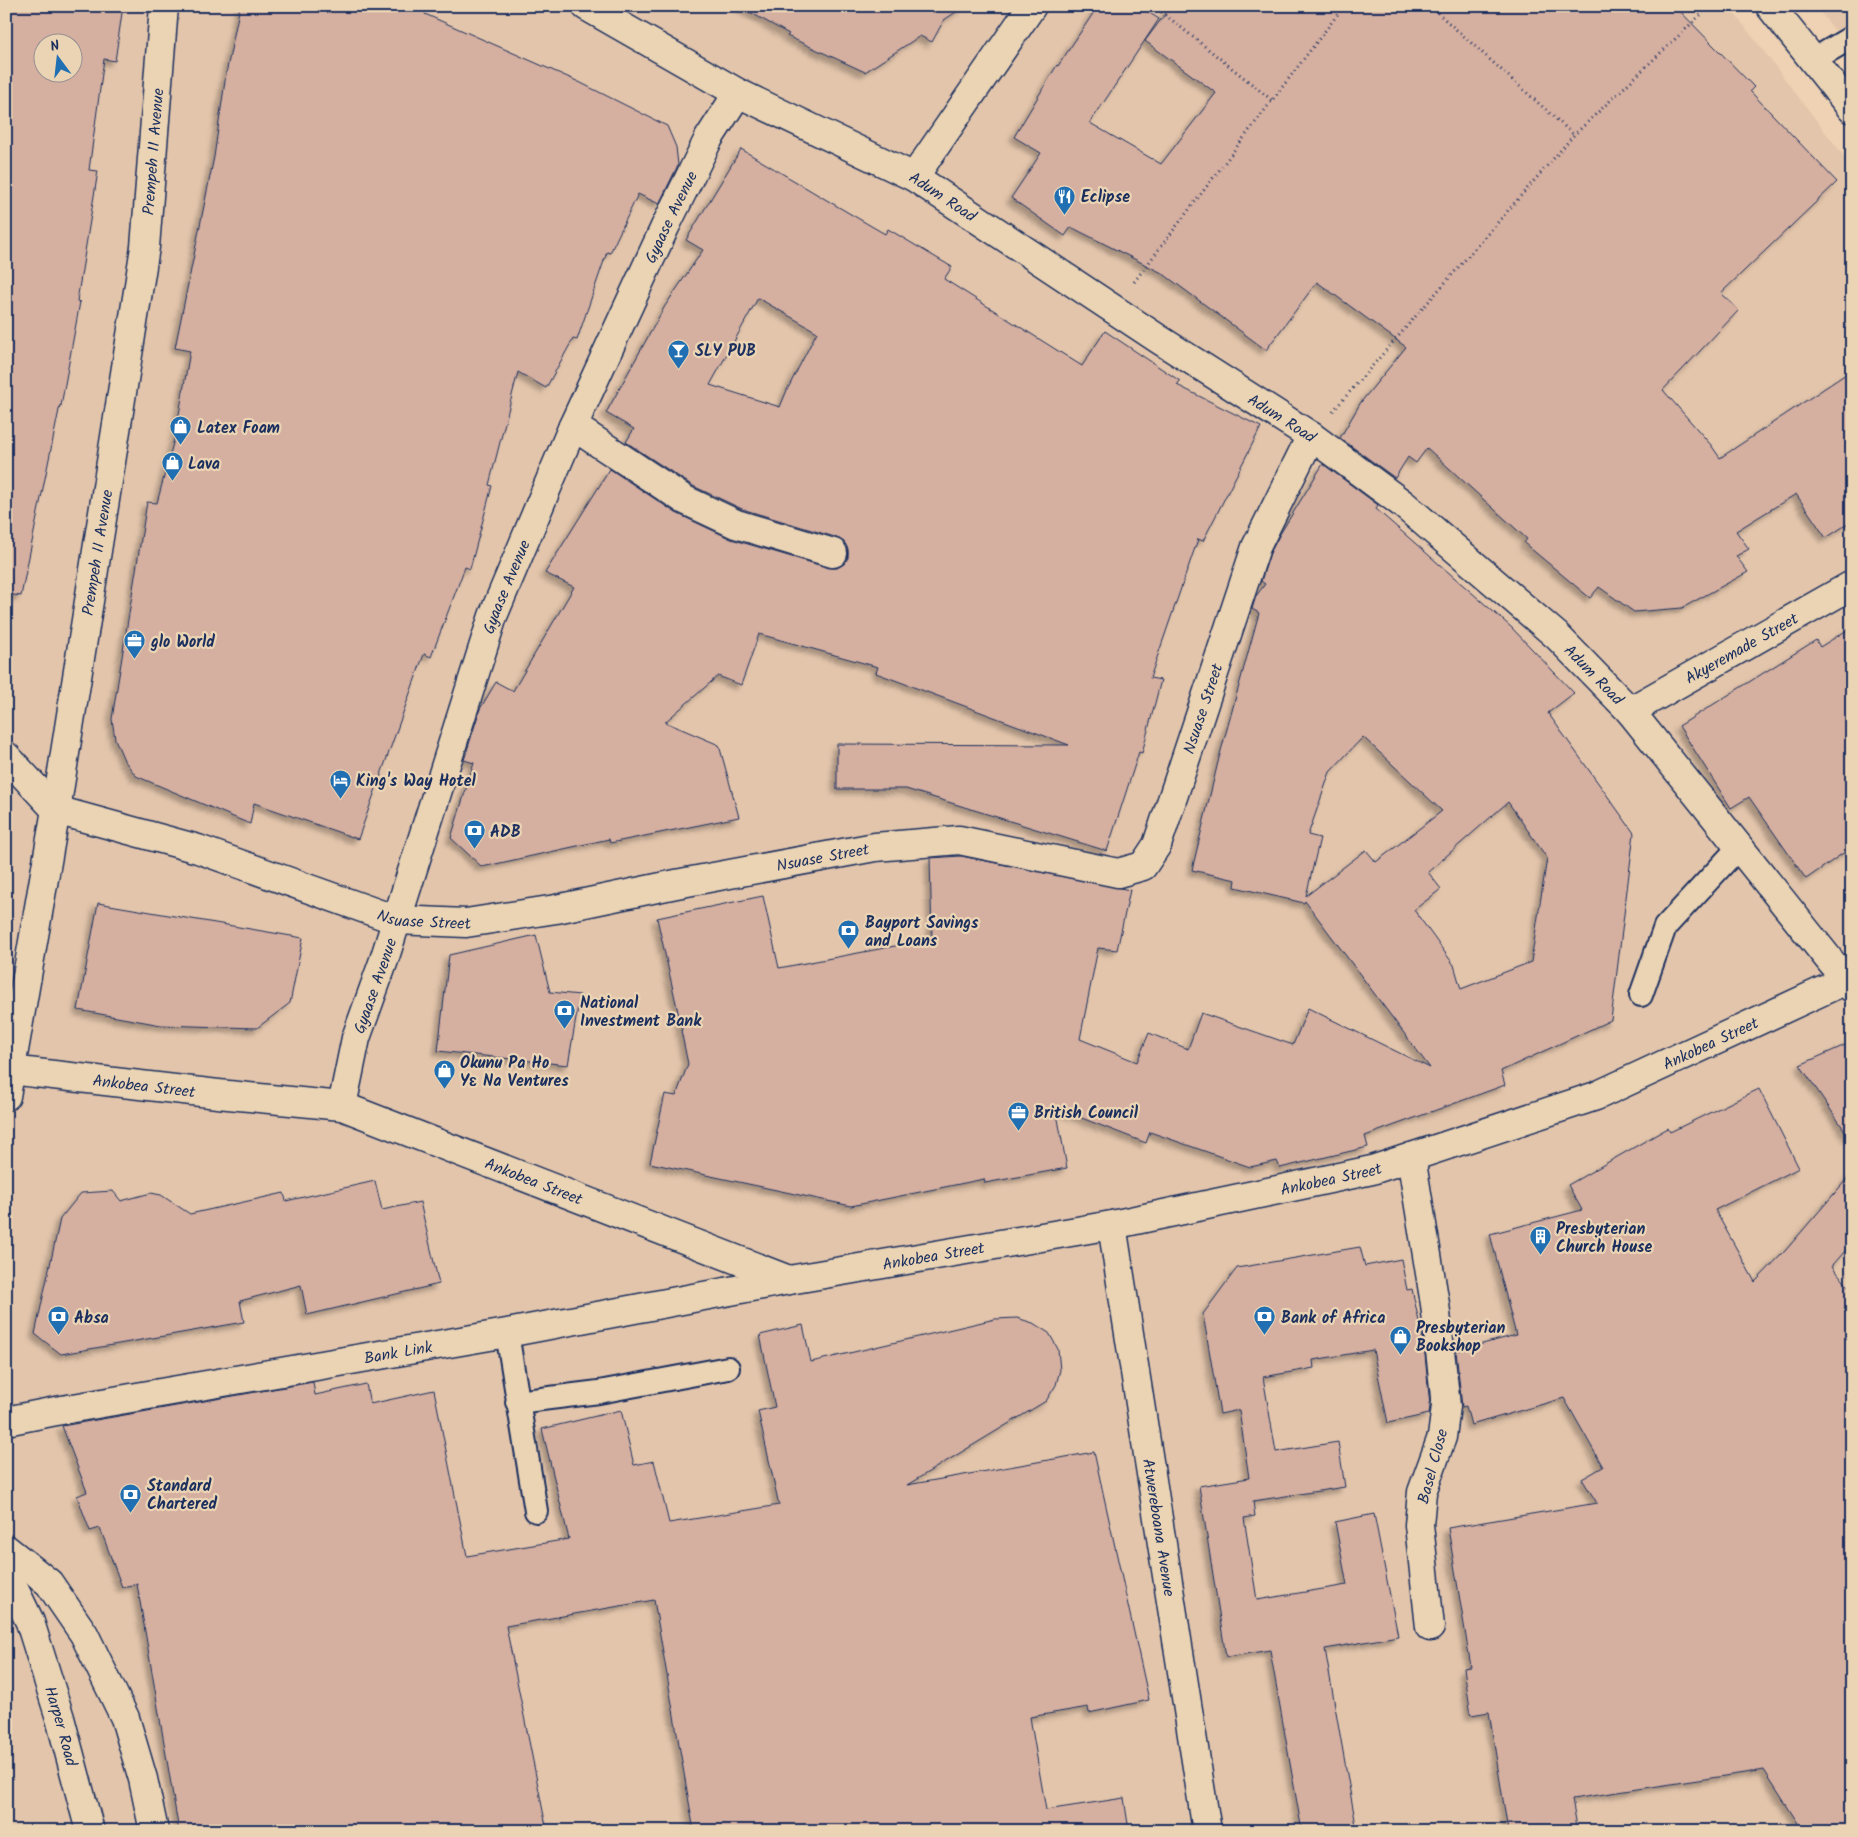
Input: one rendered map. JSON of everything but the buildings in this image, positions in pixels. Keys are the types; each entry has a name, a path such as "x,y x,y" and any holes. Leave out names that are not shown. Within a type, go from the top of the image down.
{"street":[{"name":"Prempeh II Avenue","path":"8,1083 56,810 145,246 164,6"},
{"name":"Adum Road","path":"586,6 738,93 914,177 1311,436 1403,504 1557,636 1630,711 1849,984"},
{"path":"914,177 1032,6"},
{"path":"1770,6 1852,109"},
{"name":"Gyaase Avenue","path":"342,1106 356,1038 396,920 493,616 573,426 665,227 710,138 738,93"},
{"path":"573,426 685,500 736,524 834,553"},
{"name":"Nsuase Street","path":"56,810 198,849 396,920 466,923 556,909 676,884 875,847 959,840 1118,873 1143,866 1157,845 1256,547 1311,436"},
{"name":"Akyeremade Street","path":"1630,711 1852,585"},
{"path":"6,756 56,810"},
{"name":"Ankobea Street","path":"8,1083 218,1094 342,1106 790,1280 1112,1225 1349,1176 1596,1096 1849,984"},
{"name":"Basel Close","path":"1412,1157 1435,1304 1446,1406 1442,1437 1422,1492 1419,1525 1430,1627"},
{"name":"Atwereboana Avenue","path":"1112,1225 1207,1831"},
{"name":"Bank Link","path":"6,1421 507,1333 790,1280"},
{"path":"6,1549 49,1583 84,1634 125,1718 144,1779 154,1831"},
{"name":"Harper Road","path":"6,1572 30,1622 60,1718 90,1831"},
{"name":"Harper Road","path":"6,1599 30,1622"}],"lane":[{"path":"1813,60 1852,37"},
{"path":"1641,995 1665,927 1739,847"},
{"path":"507,1333 536,1511"},
{"path":"517,1402 599,1392 728,1368"}],"path":[{"path":"1153,6 1273,101"},
{"path":"1114,309 1344,6"},
{"path":"1430,6 1574,135"},
{"path":"1311,436 1574,135 1710,6"}],"shaded area":[{"path":"6,6 1729,6 1852,167 1852,1831 6,1831"},
{"path":"1815,6 1852,6 1852,51"}],"place":[{"name":"Eclipse","path":"1065,215"},
{"name":"SLY PUB","path":"679,369"},
{"name":"Latex Foam","path":"181,446"},
{"name":"Lava","path":"172,482"},
{"name":"glo World","path":"135,660"},
{"name":"King's Way Hotel","path":"340,799"},
{"name":"ADB","path":"474,850"},
{"name":"Bayport Savings and Loans","path":"849,950"},
{"name":"National Investment Bank","path":"564,1030"},
{"name":"Okunu Pa Ho Yɛ Na Ventures","path":"444,1090"},
{"name":"British Council","path":"1018,1131"},
{"name":"Presbyterian Church House","path":"1540,1256"},
{"name":"Absa","path":"58,1336"},
{"name":"Bank of Africa","path":"1265,1336"},
{"name":"Presbyterian Bookshop","path":"1400,1355"},
{"name":"Standard Chartered","path":"131,1513"}]}
